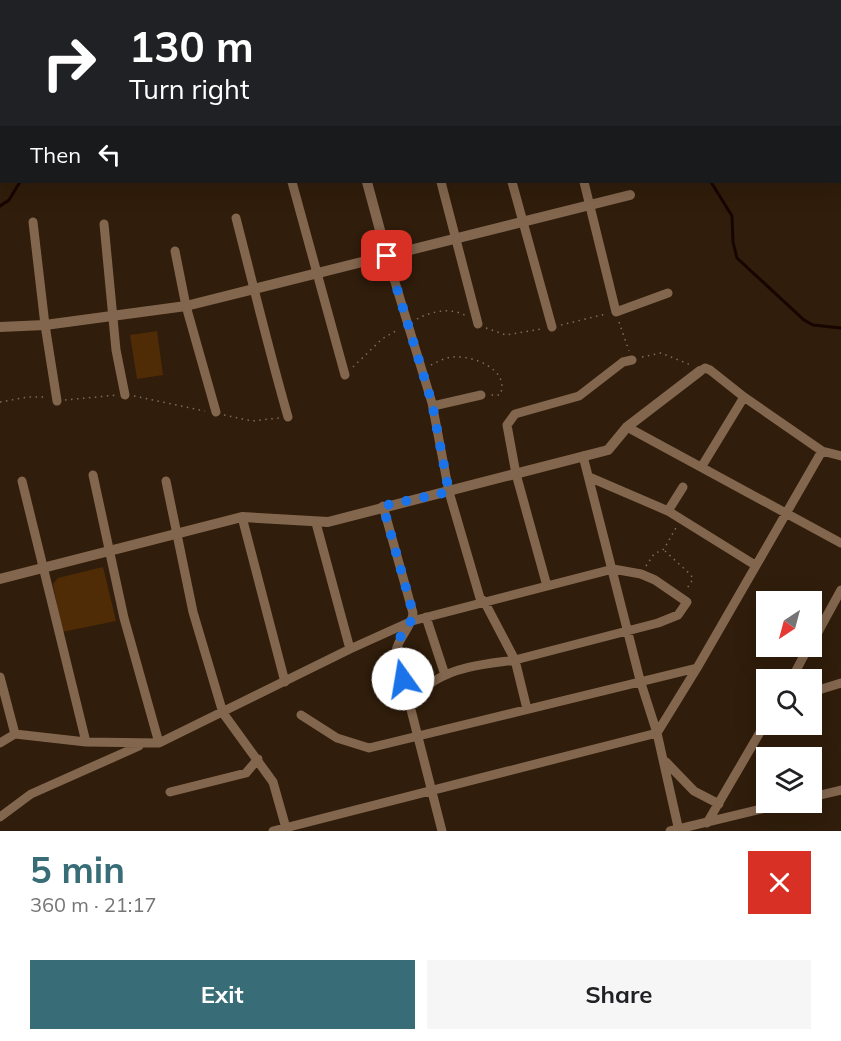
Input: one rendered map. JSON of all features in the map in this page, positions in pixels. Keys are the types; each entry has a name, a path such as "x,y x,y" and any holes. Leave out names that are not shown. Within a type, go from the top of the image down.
{"street":[{"path":"292,183 345,375"},
{"path":"367,183 433,406 449,492 480,598 515,660 527,709"},
{"path":"441,183 478,324"},
{"path":"512,183 552,327"},
{"path":"584,183 616,312 668,293"},
{"path":"0,327 45,325 186,306 256,291 630,195"},
{"path":"236,218 256,291 269,352 288,417"},
{"path":"33,222 57,401"},
{"path":"104,224 112,316 125,394"},
{"path":"175,251 186,306 216,412"},
{"path":"548,586 516,474 507,425 515,414 579,396 623,362 632,360"},
{"path":"0,579 242,517 316,524 608,450 627,428 705,368 822,451 841,456"},
{"path":"433,406 481,395"},
{"path":"702,466 744,397"},
{"path":"627,428 702,466 784,514 841,543"},
{"path":"273,831 657,733 822,451"},
{"path":"583,456 627,632 657,733 676,830 756,811"},
{"path":"93,475 124,618 159,743"},
{"path":"589,477 668,511 755,565"},
{"path":"22,481 86,742"},
{"path":"166,481 193,612 223,713 273,782 286,828"},
{"path":"668,511 683,487"},
{"path":"383,506 413,613 412,621 398,640 396,651 442,831"},
{"path":"242,517 285,682"},
{"path":"316,524 350,649"},
{"path":"0,743 15,734 86,742 143,745 159,743 412,621 613,569 641,574 666,587 687,602 678,615 627,632 515,660 472,666 446,675 433,681 419,697 409,700"},
{"path":"822,624 841,590"},
{"path":"426,617 446,675"},
{"path":"302,716 337,738 369,748 640,680 697,668"},
{"path":"0,677 15,734"},
{"path":"822,688 840,682"},
{"path":"707,823 759,735"},
{"path":"0,817 31,794 143,745"},
{"path":"663,758 694,791 719,804"},
{"path":"170,792 246,773 258,759"},
{"path":"822,795 841,790"}],"path":[{"path":"616,312 632,360 661,353 678,358 700,371"},
{"path":"422,370 454,356 476,361 493,367 499,375 502,386 500,395"},
{"path":"0,402 28,397 44,397 57,401 125,394 252,421 288,417"},
{"path":"641,574 654,554 664,549 680,519"},
{"path":"664,549 693,579 681,598"}],"shaded area":[{"path":"157,331 163,375 137,379 130,335"},
{"path":"103,567 116,621 62,632 53,584 58,578"}],"waterway":[{"path":"0,206 9,200 19,183"},
{"path":"712,183 732,216 733,242 737,258 804,320 813,325 841,328"}],"route":[{"path":"387,256 409,320 432,403 449,492 383,506 413,613 412,621 398,640 396,651 403,679"}]}
